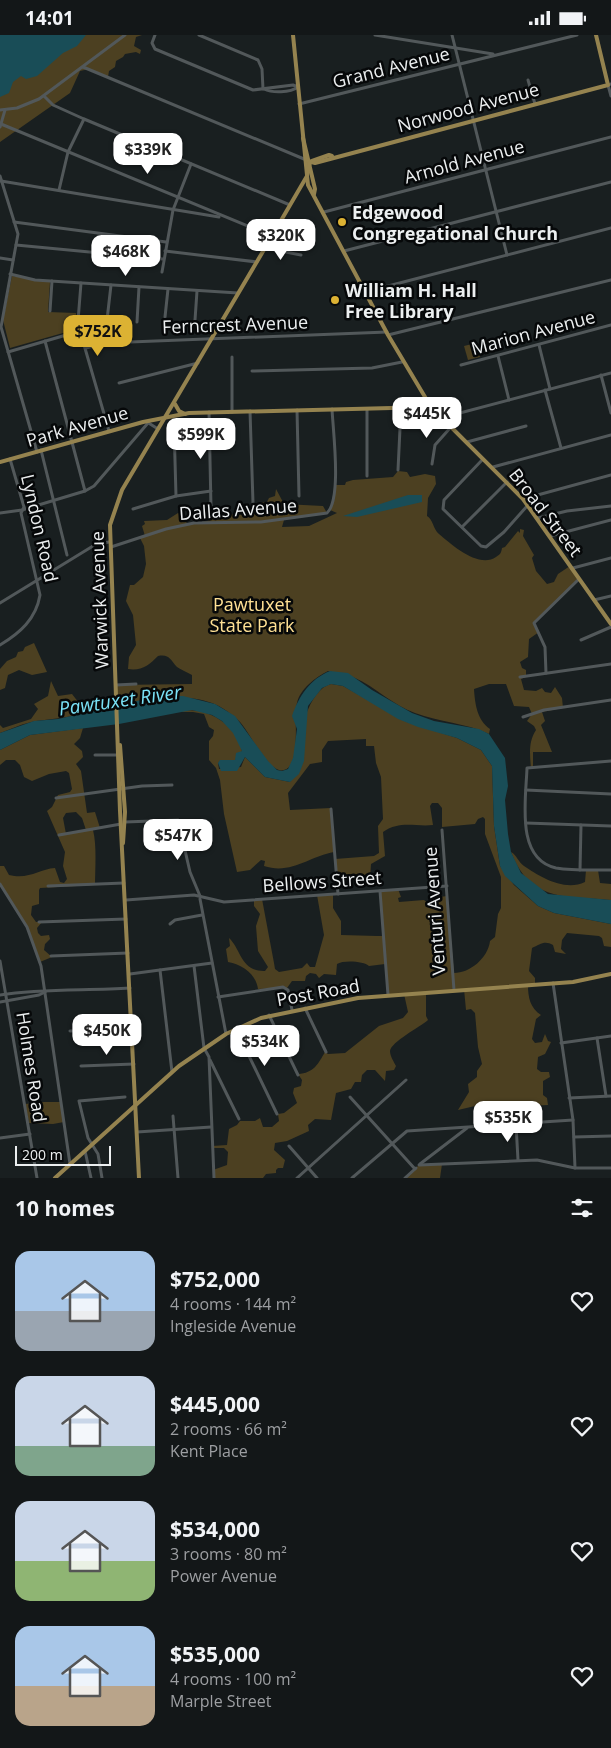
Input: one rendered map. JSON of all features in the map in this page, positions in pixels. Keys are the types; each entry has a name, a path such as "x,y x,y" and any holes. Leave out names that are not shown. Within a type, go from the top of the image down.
{"main road":[{"name":"Broad Street","path":"292,35 304,159 310,189 324,212 402,362 431,407 507,481 528,505 611,625"},
{"path":"596,35 610,85"},
{"name":"Norwood Avenue","path":"304,159 311,161 329,155 332,157 610,85"},
{"name":"Broad Street","path":"303,138 311,161 316,189 314,194"},
{"name":"Warwick Avenue","path":"118,725 109,548 110,522 117,500 265,249 306,176 311,161"},
{"path":"175,404 178,410 184,414"},
{"name":"Park Avenue","path":"0,461 109,431 184,414 431,407"},
{"path":"118,725 118,755 122,789"},
{"path":"118,725 139,1178"},
{"name":"Post Road","path":"55,1178 172,1071 226,1034 269,1015 358,998 553,983 611,975"}],"street":[{"path":"0,110 24,106 44,96 125,35"},
{"path":"155,35 152,43 156,49 253,90 294,90 298,87"},
{"path":"199,35 258,60 262,69 263,89"},
{"path":"374,35 496,55"},
{"path":"452,35 507,255"},
{"name":"Grand Avenue","path":"299,104 577,35"},
{"name":"Norwood Avenue","path":"83,67 304,159"},
{"path":"528,80 534,104"},
{"path":"610,85 611,96"},
{"path":"44,96 53,105 84,119 290,205"},
{"path":"5,110 0,125 272,236"},
{"path":"59,191 68,152 84,119"},
{"name":"Arnold Avenue","path":"324,212 611,137"},
{"path":"162,272 173,210 191,164"},
{"path":"68,555 54,500 1,327 18,235 0,179 59,191 224,217"},
{"path":"344,251 611,182"},
{"path":"14,222 166,242"},
{"path":"365,292 611,228"},
{"path":"16,245 164,259"},
{"path":"265,249 301,255"},
{"path":"165,251 257,262"},
{"path":"0,257 13,260"},
{"path":"10,274 52,281 239,293"},
{"name":"Ferncrest Avenue","path":"86,348 105,343 387,334 611,280"},
{"path":"50,311 52,281"},
{"path":"82,283 78,321 109,431"},
{"path":"107,320 111,285"},
{"path":"137,322 140,287"},
{"path":"165,317 168,289"},
{"path":"195,320 196,291"},
{"name":"Marion Avenue","path":"461,365 611,325"},
{"path":"8,352 80,331"},
{"path":"45,341 85,491"},
{"path":"539,345 550,389"},
{"path":"498,355 509,400"},
{"path":"232,357 232,412"},
{"path":"252,371 370,368 402,362"},
{"path":"119,383 199,363"},
{"path":"441,418 611,373"},
{"path":"601,375 611,413"},
{"path":"545,390 561,448"},
{"path":"398,470 401,408"},
{"name":"Dallas Avenue","path":"109,548 166,529 194,523 262,522 327,513 331,509 333,501 332,409"},
{"path":"367,409 367,476"},
{"path":"297,410 299,496"},
{"path":"250,411 253,503"},
{"path":"209,412 211,508"},
{"path":"0,513 22,510 85,491 96,485 146,422 159,429"},
{"path":"174,425 176,496"},
{"path":"467,442 526,426"},
{"path":"432,464 435,445 451,427"},
{"path":"493,467 611,435"},
{"path":"483,458 442,503 443,509 481,546 486,547 504,532 528,505"},
{"name":"Lyndon Road","path":"0,645 24,629 40,595 21,513 24,507 10,459"},
{"path":"523,499 611,475"},
{"path":"462,527 507,481"},
{"path":"133,509 176,496 211,491"},
{"path":"538,518 567,511 611,506"},
{"path":"550,536 611,520"},
{"path":"0,601 37,581 95,545 109,542"},
{"path":"572,569 611,558"},
{"path":"546,673 544,647 534,623 579,579"},
{"path":"594,600 611,596"},
{"path":"581,640 611,625"},
{"path":"520,677 611,664"},
{"path":"116,685 136,684"},
{"path":"523,717 544,710 611,701"},
{"path":"95,755 118,755"},
{"path":"611,761 526,768 528,843 540,859 556,868 611,870"},
{"path":"56,798 122,789 172,785"},
{"path":"526,790 611,794"},
{"path":"331,809 338,894"},
{"path":"59,835 123,823 178,820 190,872 198,885 202,915 226,1034"},
{"path":"526,823 611,826"},
{"path":"580,870 581,825"},
{"name":"Venturi Avenue","path":"442,829 454,990"},
{"path":"48,887 125,883"},
{"path":"0,884 27,927 40,966 46,991 70,1164"},
{"name":"Bellows Street","path":"126,900 178,895 224,902 447,886"},
{"path":"380,891 388,995"},
{"path":"170,923 175,920 202,915"},
{"path":"39,922 127,919"},
{"path":"51,956 128,953"},
{"name":"Holmes Road","path":"0,961 37,1178"},
{"path":"130,974 212,963"},
{"path":"194,966 204,1048 240,1119"},
{"path":"160,970 172,1071"},
{"path":"553,983 573,1120 575,1168"},
{"path":"218,997 283,987 288,990 292,1010"},
{"path":"0,995 38,989 46,991 130,988"},
{"path":"0,1002 39,995 46,991"},
{"path":"305,1007 326,1052"},
{"path":"269,1015 298,1075"},
{"path":"70,1031 132,1029"},
{"path":"236,1029 277,1114"},
{"path":"561,1043 611,1036"},
{"path":"569,1098 609,1096 597,1038"},
{"path":"209,1060 210,1127 214,1178"},
{"path":"80,1065 134,1064"},
{"path":"297,1178 406,1080"},
{"path":"102,1178 98,1154 88,1138 79,1101 125,1097"},
{"path":"350,1097 415,1169"},
{"path":"173,1116 178,1178"},
{"path":"352,1178 407,1131 573,1120"},
{"path":"516,1124 518,1161"},
{"path":"137,1132 210,1127"},
{"path":"405,1178 457,1134 469,1127"},
{"path":"0,1138 30,1134"},
{"path":"574,1137 611,1136"},
{"path":"289,1146 317,1178"},
{"path":"85,1151 91,1178"},
{"path":"419,1165 536,1159 575,1168 611,1168"}],"green space":[{"path":"0,35 142,35 136,37 134,46 141,50 140,54 136,52 125,54 116,61 115,67 109,71 108,77 89,69 80,71 70,93 0,142"},
{"path":"12,276 50,282 48,312 76,313 77,329 10,348 3,320"},
{"path":"476,343 480,357 468,360 464,346"},
{"name":"Pawtuxet State Park","path":"398,471 407,472 410,477 425,474 435,476 436,484 428,498 427,516 431,519 439,534 466,554 482,560 496,557 518,531 520,533 520,529 524,530 523,536 534,555 532,558 536,571 547,584 554,582 558,574 570,566 579,579 534,622 539,632 529,639 528,657 520,662 522,668 526,670 526,677 521,679 524,690 536,691 542,688 545,692 551,693 555,687 562,698 563,708 542,712 545,721 541,725 552,752 533,752 533,769 531,769 530,749 536,730 527,721 532,714 529,707 514,706 506,684 489,684 474,689 479,716 490,729 489,734 471,727 433,719 407,710 355,678 328,671 309,684 301,693 296,710 295,750 290,766 284,770 278,770 272,766 240,722 223,708 197,699 163,698 126,703 72,716 31,722 0,733 0,725 3,728 31,719 38,709 34,704 48,696 51,681 58,696 72,694 79,703 97,707 98,702 116,702 116,685 192,684 192,675 177,667 165,656 158,656 148,665 141,668 128,669 129,657 136,645 133,615 126,601 130,585 134,585 143,577 146,564 144,546 140,538 145,536 142,526 145,524 144,521 167,520 178,513 184,516 187,524 208,521 208,511 212,508 217,514 250,515 253,512 253,504 267,502 269,498 275,496 276,489 284,504 323,506 327,513 284,520 282,527 309,526 337,513 330,510 335,485 345,485 346,482 353,480 393,477"},
{"path":"34,643 47,672 32,675 19,670 8,675 5,688 0,690 0,669 7,661 16,657 18,652 23,651 25,647"},
{"path":"331,684 343,686 407,722 457,738 481,750 492,766 494,826 500,866 514,885 538,906 554,913 611,924 611,947 604,946 602,938 599,936 567,933 562,940 561,949 566,954 555,952 553,945 547,943 542,943 532,948 529,971 535,978 535,984 528,985 528,994 532,1006 541,1015 536,1019 532,1039 535,1043 542,1042 545,1034 548,1041 551,1042 545,1054 538,1057 537,1069 541,1072 549,1072 550,1077 543,1081 543,1095 547,1098 548,1105 509,1107 478,1103 475,1106 458,1110 469,1092 468,1084 477,1077 477,1071 482,1064 478,1047 475,1013 471,1009 466,1010 464,989 426,992 426,1016 428,1020 400,1039 392,1047 390,1053 396,1066 394,1070 386,1071 385,1081 375,1070 367,1070 362,1075 361,1082 355,1082 351,1089 336,1093 331,1120 315,1119 308,1125 309,1131 287,1141 275,1143 274,1150 285,1160 283,1168 278,1168 276,1173 266,1174 263,1178 214,1178 213,1170 227,1165 228,1152 224,1148 212,1148 212,1146 227,1145 229,1129 240,1121 255,1121 260,1118 263,1127 272,1127 279,1121 278,1114 284,1113 297,1103 293,1093 294,1088 301,1086 302,1080 298,1074 312,1070 325,1052 328,1054 345,1053 379,1026 403,1018 408,1012 404,994 389,995 385,964 369,966 358,962 344,962 337,964 336,975 324,974 319,978 316,974 310,973 306,976 305,981 292,981 287,988 258,989 255,979 248,971 239,965 228,962 226,949 230,946 229,938 246,964 251,968 265,971 268,967 258,951 256,926 260,914 254,906 254,900 262,899 275,969 279,972 302,968 307,963 310,967 315,967 324,935 317,895 333,894 333,908 341,921 341,935 377,936 383,936 380,891 398,889 401,897 398,898 399,902 424,900 432,906 440,897 447,896 454,973 472,967 482,959 489,947 490,941 495,937 498,914 501,908 501,877 485,834 485,819 483,817 478,819 475,824 442,827 442,808 438,803 432,803 430,806 433,825 402,825 389,828 383,832 385,856 371,864 370,879 337,880 335,859 374,856 379,853 378,826 383,819 381,777 376,763 374,746 366,746 366,739 328,741 322,750 322,762 310,764 288,793 290,810 331,808 334,852 292,867 283,868 264,866 265,861 261,860 250,870 237,872 224,814 220,780 216,768 209,760 209,741 213,736 214,730 209,727 204,714 179,712 188,710 209,714 227,725 234,733 242,751 235,760 218,763 219,769 241,767 245,757 265,777 290,782 298,741 307,711 321,689"},
{"path":"83,728 80,738 74,744 82,751 83,757 76,764 81,771 87,813 95,812 100,828 93,830 95,885 40,888 39,890 39,904 32,906 31,915 36,922 42,922 37,928 38,933 41,936 49,935 50,939 45,944 44,950 52,957 40,962 27,927 0,883 0,866 4,866 9,875 16,876 55,868 60,882 64,883 67,879 63,866 65,852 47,811 52,807 58,795 70,792 72,789 69,773 66,771 49,774 32,781 24,777 20,765 15,760 6,760 0,765 0,750 30,735","holes":["76,812 82,818 86,830 66,834 63,818 66,813"]},
{"path":"511,852 530,870 560,884 577,885 585,882 586,870 598,870 600,883 611,884 611,900 565,896 539,888 528,880"},
{"path":"61,1102 64,1122 53,1124 29,1123 25,1104"},
{"path":"442,1164 440,1178 405,1178 419,1165"}],"water":[{"path":"0,35 86,35 77,46 63,53 37,76 26,79 21,76 13,82 9,93 0,97"},
{"path":"408,495 422,495 422,502 357,517 343,516"},
{"path":"330,671 348,673 372,690 412,713 434,721 479,729 489,734 505,758 508,786 505,800 508,834 511,852 521,873 548,894 611,900 611,924 554,913 538,906 505,876 500,866 494,826 492,766 481,750 457,738 398,719 343,686 331,684 322,688 308,706 304,761 299,774 290,782 265,777 245,757 237,771 221,771 218,763 220,760 235,760 236,753 242,751 233,733 222,721 212,715 192,710 119,724 30,735 0,750 0,733 34,721 58,719 159,696 183,696 215,704 235,716 268,761 277,770 282,771 288,769 293,758 297,729 292,716 298,702 311,683"}],"place":[{"name":"Edgewood Congregational Church","path":"342,222"},
{"name":"William H. Hall Free Library","path":"335,300"}],"water label":[{"name":"Pawtuxet River","path":"120,700"}]}
